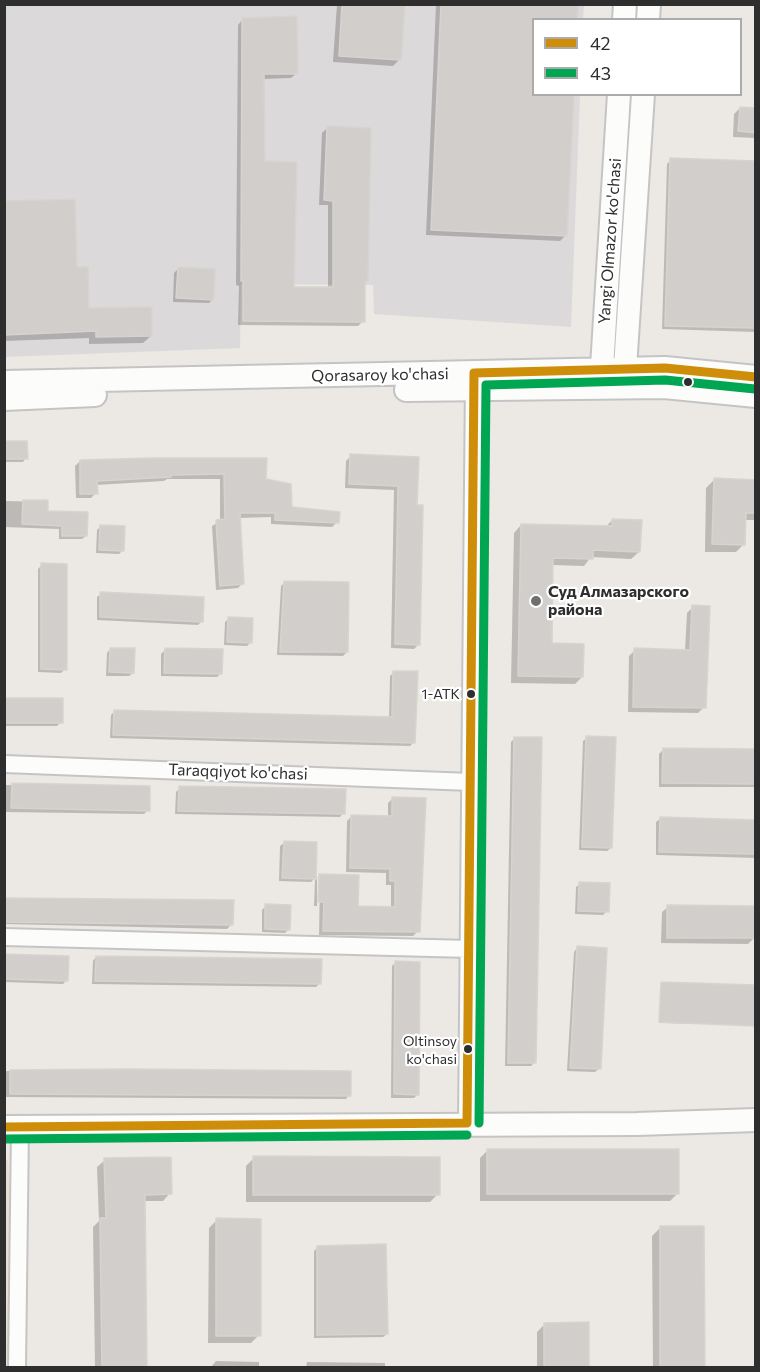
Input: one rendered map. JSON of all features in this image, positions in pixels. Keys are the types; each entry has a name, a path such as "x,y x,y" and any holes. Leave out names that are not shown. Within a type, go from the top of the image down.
{"main road":[{"name":"Yangi Olmazor ko'chasi","path":"602,379 619,96"},
{"name":"Yangi Olmazor ko'chasi","path":"625,378 643,96"},
{"name":"Qorasaroy ko'chasi","path":"4,382 602,379 625,378 665,368 756,378"},
{"name":"Qorasaroy ko'chasi","path":"625,378 664,387 756,396"},
{"name":"Qorasaroy ko'chasi","path":"4,399 474,381"},
{"path":"12,1127 467,1123 637,1124 756,1120"}],"street":[{"path":"467,1123 474,381"},
{"name":"Taraqqiyot ko'chasi","path":"4,764 471,782"},
{"path":"4,937 470,949"},
{"path":"12,1127 17,1368"}],"shaded area":[{"path":"4,5 584,5 583,18 532,18 532,96 580,96 571,327 374,314 373,285 241,284 240,348 5,357"},
{"path":"5,1160 8,1160 24,1367 5,1368"}],"building":[{"path":"342,4 405,4 401,60 339,56"},
{"path":"441,4 578,4 577,18 532,18 532,96 574,96 567,236 431,230"},
{"path":"297,16 298,74 264,74 265,161 297,162 294,287 333,287 333,201 324,200 327,126 371,128 365,322 243,321 243,281 241,281 242,18"},
{"path":"740,107 756,108 756,133 738,131"},
{"path":"670,158 756,161 756,328 665,326"},
{"path":"75,199 77,267 88,267 89,308 152,307 152,336 96,337 96,331 4,335 4,201"},
{"path":"178,267 215,269 214,300 176,298"},
{"path":"4,441 27,441 28,459 4,459"},
{"path":"350,454 419,457 417,505 423,505 420,645 395,644 398,486 349,484"},
{"path":"267,458 266,479 291,484 292,507 340,512 339,523 275,520 275,513 240,513 244,584 220,586 216,520 225,519 224,474 171,475 171,477 97,481 98,494 80,494 80,460"},
{"path":"714,478 756,480 756,513 746,513 745,545 712,544"},
{"path":"23,500 48,500 48,511 88,512 87,536 62,536 62,526 22,524"},
{"name":"Суд Алмазарского района","path":"612,519 642,520 640,552 593,550 593,559 553,558 552,643 584,644 583,677 518,676 521,524 612,526"},
{"path":"100,525 125,526 124,551 99,550"},
{"path":"41,563 67,564 67,670 41,669"},
{"path":"284,581 349,582 348,652 280,652"},
{"path":"100,592 204,597 203,622 100,617"},
{"path":"692,605 710,606 706,708 633,707 634,648 690,650"},
{"path":"228,617 253,618 252,643 227,642"},
{"path":"110,648 135,648 134,673 109,672"},
{"path":"165,648 223,649 222,674 164,673"},
{"path":"393,671 418,671 415,743 113,735 114,710 392,717"},
{"path":"4,698 63,698 63,723 4,723"},
{"path":"586,736 616,737 612,848 582,847"},
{"path":"514,737 542,737 536,1063 508,1063"},
{"path":"663,748 756,749 756,784 662,783"},
{"path":"12,783 150,786 150,811 11,808"},
{"path":"179,786 346,789 345,814 178,811"},
{"path":"392,797 426,798 420,932 323,931 324,902 318,902 319,874 359,875 358,906 395,907 395,881 390,881 390,869 350,868 351,815 392,816"},
{"path":"660,817 755,820 754,854 659,852"},
{"path":"284,841 317,842 316,879 282,878"},
{"path":"579,882 610,883 609,912 578,911"},
{"path":"4,898 234,900 233,925 4,922"},
{"path":"265,904 291,905 290,930 265,929"},
{"path":"667,905 756,906 755,938 667,938"},
{"path":"577,946 607,948 601,1069 570,1068"},
{"path":"4,954 69,956 68,981 4,979"},
{"path":"96,956 322,959 321,984 95,981"},
{"path":"395,961 420,962 419,1095 394,1094"},
{"path":"661,982 756,985 755,1026 659,1022"},
{"path":"10,1070 351,1071 351,1096 10,1094"},
{"path":"487,1149 679,1149 679,1194 487,1194"},
{"path":"253,1156 440,1157 440,1195 253,1195"},
{"path":"171,1157 172,1194 145,1195 147,1368 102,1368 100,1218 106,1218 104,1158"},
{"path":"216,1218 261,1219 261,1336 216,1336"},
{"path":"660,1226 704,1226 705,1368 660,1368"},
{"path":"386,1244 388,1334 317,1335 317,1246"},
{"path":"589,1322 589,1368 544,1368 544,1323"}],"transit line":[{"name":"42","path":"467,1123 474,373 665,368 756,377"},
{"name":"43","path":"479,1123 486,385 665,380 755,389"},
{"name":"42","path":"4,1127 467,1123"},
{"name":"43","path":"4,1139 467,1135"}],"place":[{"name":"Суд Алмазарского района","path":"536,601"},
{"name":"1-ATK","path":"471,694"},
{"name":"Oltinsoy ko'chasi","path":"468,1049"}]}
